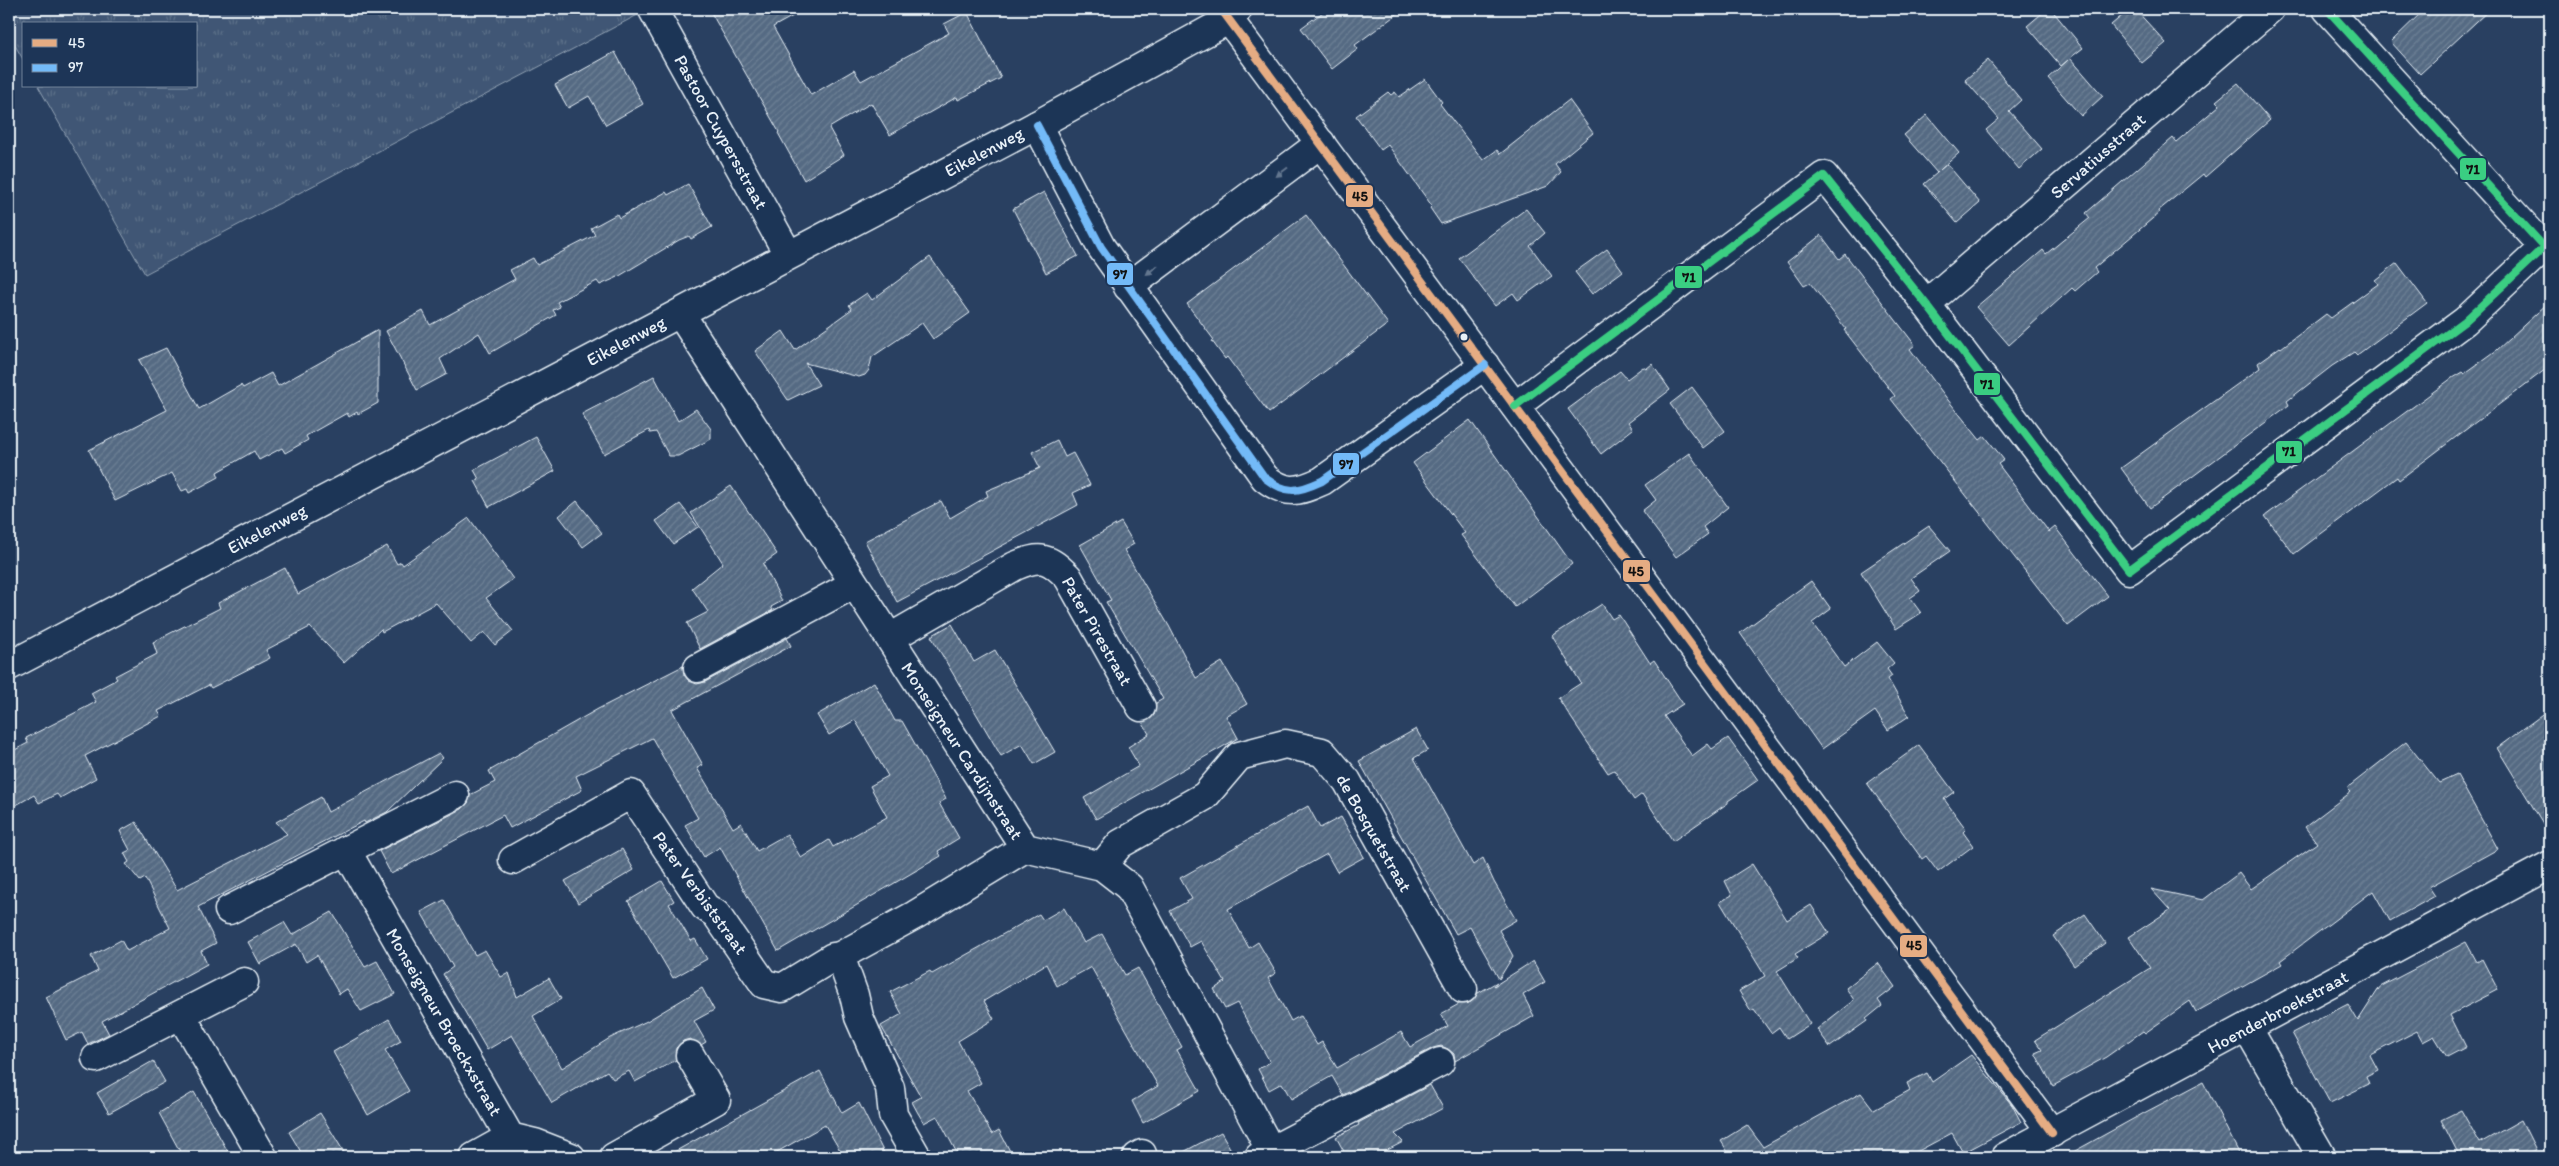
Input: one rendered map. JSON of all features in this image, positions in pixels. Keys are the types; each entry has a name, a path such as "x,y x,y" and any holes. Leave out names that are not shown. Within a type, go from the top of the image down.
{"street":[{"name":"Servatiusstraat","path":"1926,304 2270,9"},
{"path":"1515,406 1824,176 1926,304 2129,570 2465,321 2544,247 2327,9"},
{"name":"Pastoor Cuypersstraat","path":"653,10 788,254"},
{"path":"1229,12 1321,143 2052,1133"},
{"name":"Eikelenweg","path":"9,666 680,313 788,254 1037,125 1229,12"},
{"path":"1037,125 1101,247 1265,478 1277,487 1288,490 1304,489 1322,481 1485,365"},
{"path":"1128,287 1321,143"},
{"name":"Monseigneur Cardijnstraat","path":"680,313 1025,848 1102,866 1128,887 1265,1154 1440,1062"},
{"name":"Pater Pirestraat","path":"890,638 1015,566 1034,558 1053,562 1068,577 1141,707"},
{"path":"698,668 854,584"},
{"name":"de Bosquetstraat","path":"1102,866 1120,844 1206,796 1239,756 1285,744 1322,752 1347,781 1463,989"},
{"name":"Pater Verbiststraat","path":"512,860 631,794 705,906 716,914 764,984 782,988 833,957 840,956"},
{"path":"229,910 455,795"},
{"path":"917,1157 893,1115 890,1088 859,1017 854,995 840,956 915,915 1025,848"},
{"name":"Monseigneur Broeckxstraat","path":"346,850 510,1137 535,1143 571,1157"},
{"name":"Hoenderbroekstraat","path":"2005,1157 2248,1029 2550,865"},
{"path":"96,1058 244,982"},
{"path":"181,1015 263,1157"},
{"path":"2248,1029 2322,1157"},
{"path":"614,1157 716,1100 690,1054"},
{"path":"474,1157 510,1137"}],"green space":[{"path":"9,9 649,9 145,274 39,88 198,88 198,22 22,22 22,58 9,35"}],"building":[{"path":"709,9 806,9 773,27 811,95 854,70 861,81 949,33 944,24 967,12 1001,78 958,100 957,97 890,135 871,103 829,128 844,155 804,180"},
{"path":"1327,9 1404,9 1355,45 1358,49 1332,69 1301,28"},
{"path":"2047,9 2051,9 2083,48 2070,58 2103,96 2081,116 2048,78 2068,60 2061,66 2027,26"},
{"path":"2130,9 2135,9 2166,43 2142,63 2111,25"},
{"path":"2425,9 2490,9 2420,74 2391,42"},
{"path":"615,52 643,104 606,125 589,96 568,108 555,85"},
{"path":"1988,60 2021,100 2009,111 2042,149 2019,169 1986,130 1999,119 1965,80"},
{"path":"1425,79 1442,102 1440,104 1483,160 1497,150 1500,154 1569,100 1593,133 1555,164 1561,172 1548,186 1441,224 1430,208 1432,206 1388,145 1381,150 1356,116 1388,92 1391,95 1395,92 1399,97"},
{"path":"2238,83 2270,120 2205,177 2203,174 2158,211 2159,213 2094,268 2097,272 2075,291 2072,288 2009,345 1976,307 2043,250 2046,254 2090,218 2086,213 2173,138 2176,142 2220,105 2216,101"},
{"path":"1927,115 1959,153 1940,170 1947,164 1980,203 1957,223 1924,184 1937,173 1904,135"},
{"path":"688,184 712,227 691,239 689,236 679,240 616,278 600,285 597,281 557,302 560,307 553,310 556,315 490,353 479,333 440,359 447,374 417,390 386,331 423,311 430,325 515,279 510,270 533,258 537,265 595,235 591,228 617,214 619,218 666,192 668,195"},
{"path":"1044,192 1078,256 1046,273 1013,209"},
{"path":"1526,209 1545,233 1530,246 1552,276 1518,300 1513,293 1495,306 1459,258"},
{"path":"1306,215 1388,324 1269,413 1227,357 1225,359 1212,341 1214,340 1187,304"},
{"path":"1821,235 1839,259 1845,254 1915,345 1910,349 1948,400 1980,440 1985,436 2004,460 1998,464 2049,532 2055,527 2108,596 2068,626 1891,399 1895,396 1844,330 1846,329 1810,283 1804,286 1787,262"},
{"path":"1607,249 1623,271 1592,294 1575,272"},
{"path":"930,257 970,313 933,339 922,323 872,357 869,370 865,375 859,377 805,363 819,385 788,400 755,351 783,331 795,350 852,309 849,305 867,293 872,300"},
{"path":"2397,263 2427,303 2357,355 2354,352 2332,366 2287,401 2289,405 2150,508 2121,468 2260,368 2258,363 2326,314 2331,318 2378,284 2375,280"},
{"path":"2550,301 2550,366 2399,480 2397,477 2294,554 2265,516 2452,378 2462,372 2464,374 2497,350"},
{"path":"378,330 378,403 349,417 347,413 306,436 308,440 285,453 282,448 259,460 254,451 217,472 219,477 189,493 187,489 182,491 172,473 115,501 89,450 167,410 139,360 166,348 199,409 241,385 243,388 271,373 278,386"},
{"path":"1652,364 1670,390 1628,422 1633,429 1601,454 1568,409 1620,371 1627,379 1643,367 1646,369"},
{"path":"654,376 678,421 696,409 711,429 711,439 678,456 669,456 656,432 650,433 649,430 604,454 582,414"},
{"path":"1692,387 1725,431 1703,448 1670,404"},
{"path":"1470,420 1572,564 1515,607 1461,535 1465,533 1413,463"},
{"path":"536,437 555,471 489,507 475,481 479,479 474,470"},
{"path":"1057,440 1065,457 1073,453 1090,485 1073,493 1078,505 897,602 865,541 941,501 950,518 988,496 986,491 1040,468 1032,452"},
{"path":"1689,453 1728,507 1703,527 1708,534 1676,557 1642,511 1656,500 1645,485"},
{"path":"731,486 777,554 763,564 782,601 771,607 773,610 700,649 687,623 708,612 692,588 723,563 691,513"},
{"path":"577,501 602,533 583,547 559,516"},
{"path":"680,504 698,527 673,544 656,521"},
{"path":"469,518 513,579 486,598 513,631 495,645 484,632 471,643 436,603 382,632 381,629 344,663 310,627 266,650 270,658 211,688 209,685 158,711 161,716 85,756 96,778 60,798 57,794 39,803 34,795 9,809 9,753 28,743 26,738 96,702 91,693 117,679 115,676 157,654 153,642 220,608 218,603 285,568 298,594 387,546 397,564 401,562 403,565"},
{"path":"1121,522 1134,544 1124,550 1169,626 1196,678 1222,662 1247,704 1226,716 1238,738 1096,819 1084,798 1139,766 1128,747 1149,734 1142,722 1154,715 1156,703 1163,699 1106,602 1111,600 1080,545"},
{"path":"1929,526 1950,551 1911,578 1920,591 1910,598 1921,613 1896,629 1861,572"},
{"path":"1811,581 1831,609 1812,623 1844,667 1877,642 1894,663 1887,669 1892,676 1888,679 1909,716 1888,730 1875,711 1822,749 1740,633"},
{"path":"1602,604 1612,619 1619,615 1650,663 1654,660 1683,704 1664,716 1692,756 1708,744 1712,749 1728,738 1758,780 1673,841 1642,794 1634,800 1614,770 1608,773 1558,698 1581,683 1552,636"},
{"path":"952,624 974,662 995,650 1055,752 1034,764 1022,744 1001,756 931,636"},
{"path":"787,638 791,646 672,710 703,765 697,768 733,828 741,823 757,851 787,834 801,858 829,840 833,847 887,817 870,786 888,776 855,720 829,735 817,715 874,682 895,721 902,721 946,799 939,803 959,838 938,851 941,856 778,951 720,847 704,857 685,825 698,818 652,738 576,776 582,790 510,828 503,815 391,874 379,851 462,809 468,803 470,795 495,782 489,771 598,709 683,666 684,675 689,681 697,684 705,682"},
{"path":"2550,709 2550,835 2497,748"},
{"path":"1416,729 1428,750 1414,758 1473,865 1483,858 1494,882 1516,920 1499,930 1513,956 1499,979 1470,927 1456,934 1359,761"},
{"path":"2406,742 2439,783 2457,775 2498,849 2429,887 2435,896 2390,921 2373,891 2280,961 2282,964 2196,1012 2190,1001 2145,1033 2143,1031 2106,1057 2053,1086 2035,1053 2042,1050 2035,1040 2150,968 2129,937 2170,910 2151,889 2203,900 2239,873 2251,889 2317,843 2305,827 2351,792 2347,788"},
{"path":"1919,745 1954,792 1944,799 1966,829 1963,832 1973,846 1938,872 1926,856 1922,859 1867,783"},
{"path":"439,753 443,758 387,812 365,823 364,821 198,907 216,943 201,951 207,964 102,1021 109,1034 88,1044 82,1032 66,1040 46,997 98,971 91,956 121,940 127,951 170,928 145,878 140,881 126,864 129,862 124,853 130,850 120,831 136,822 177,890 287,834 276,822 321,797 328,812"},
{"path":"1308,806 1320,828 1341,817 1364,857 1337,872 1327,854 1228,909 1249,948 1258,942 1276,973 1268,978 1291,1021 1300,1016 1317,1045 1322,1042 1337,1068 1401,1032 1410,1047 1448,1026 1441,1014 1459,1004 1471,1002 1478,993 1497,982 1494,986 1533,961 1545,982 1523,995 1534,1016 1455,1061 1454,1054 1448,1049 1441,1046 1433,1048 1343,1095 1332,1076 1291,1099 1282,1083 1269,1090 1258,1069 1270,1062 1237,1003 1225,1009 1214,989 1225,982 1201,941 1190,947 1170,911 1192,899 1180,878"},
{"path":"622,849 634,870 578,903 565,881"},
{"path":"1752,864 1787,920 1811,905 1829,933 1795,954 1798,958 1777,971 1810,1024 1787,1039 1779,1027 1771,1033 1754,1009 1751,1011 1739,991 1765,976 1720,902 1732,895 1725,881"},
{"path":"662,881 674,901 669,904 691,941 695,939 707,959 673,978 628,901"},
{"path":"444,900 475,955 485,950 501,977 509,973 517,997 549,978 561,999 533,1016 562,1068 610,1038 647,1021 702,988 714,1010 694,1021 706,1042 701,1045 690,1039 683,1041 676,1048 676,1060 635,1082 629,1071 613,1079 607,1071 552,1103 512,1035 487,1050 443,974 453,967 421,912"},
{"path":"1064,908 1084,943 1102,934 1125,975 1138,968 1182,1047 1177,1050 1200,1091 1143,1123 1132,1101 1158,1086 1091,967 1057,986 1046,964 984,1001 994,1019 958,1041 981,1083 967,1091 992,1134 999,1130 1013,1157 949,1157 957,1153 937,1116 924,1123 918,1113 912,1102 921,1097 881,1026 902,1014 890,992 930,971 932,974 1039,914 1043,920"},
{"path":"332,912 365,967 377,961 395,994 361,1011 347,989 339,994 317,955 306,962 296,944 260,964 248,942 284,922 292,935"},
{"path":"2085,914 2105,943 2074,966 2053,936"},
{"path":"2466,942 2477,962 2482,959 2498,990 2450,1015 2466,1047 2447,1057 2434,1036 2423,1042 2417,1031 2370,1055 2378,1070 2366,1076 2369,1084 2330,1103 2292,1033 2348,1004 2358,1021 2380,987"},
{"path":"1878,963 1895,987 1878,1000 1882,1006 1866,1019 1867,1021 1830,1047 1817,1029 1854,1000 1846,988"},
{"path":"389,1019 401,1041 385,1050 409,1091 368,1115 333,1052"},
{"path":"1971,1055 2012,1105 2021,1122 1963,1153 1952,1133 1907,1157 1731,1157 1721,1141 1747,1125 1763,1147 1861,1093 1874,1110 1910,1090 1907,1083 1927,1073 1932,1082"},
{"path":"153,1061 165,1082 109,1113 97,1093"},
{"path":"820,1071 842,1113 859,1103 886,1157 844,1157 825,1125 768,1157 665,1157"},
{"path":"2203,1082 2241,1157 2064,1157 2144,1113"},
{"path":"1430,1085 1443,1108 1395,1134 1403,1142 1374,1157 1347,1157 1336,1137 1359,1125 1358,1123"},
{"path":"194,1092 231,1157 183,1157 159,1113"},
{"path":"2461,1110 2480,1143 2521,1120 2536,1150 2522,1157 2455,1157 2459,1155 2441,1120"},
{"path":"320,1113 347,1157 304,1157 289,1132"},
{"path":"1221,1132 1235,1157 1174,1157"}],"transit line":[{"name":"45","path":"1221,9 2052,1133"},
{"name":"71","path":"1515,406 1824,176 1926,304 2129,570 2465,321 2544,247 2327,9"},
{"name":"97","path":"1037,125 1101,247 1265,478 1280,487 1293,490 1306,488 1322,481 1485,365"}]}
